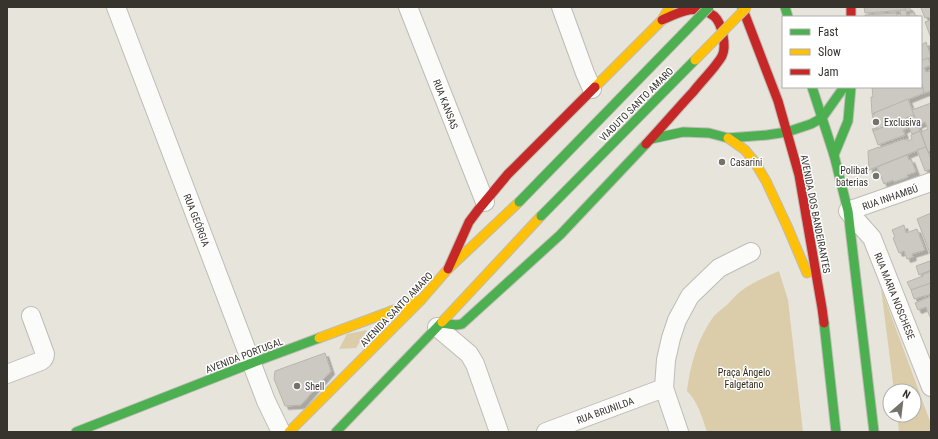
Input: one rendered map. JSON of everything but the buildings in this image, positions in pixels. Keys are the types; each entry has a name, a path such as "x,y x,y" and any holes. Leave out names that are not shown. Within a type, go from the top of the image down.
{"main road":[{"path":"448,269 469,222 508,174 662,20 669,7"},
{"name":"VIADUTO SANTO AMARO","path":"519,202 709,7"},
{"name":"AVENIDA DOS BANDEIRANTES","path":"742,7 778,101 799,175 822,308 836,432"},
{"name":"VIADUTO SANTO AMARO","path":"439,325 540,216 746,7"},
{"path":"336,432 439,325 460,325 464,323 560,234 651,139 707,76 723,55 724,40 722,29 716,19 709,13 699,9 690,10 662,20"},
{"path":"812,88 834,155 848,211 874,432"},
{"path":"651,139 683,132 709,133 728,138 787,132 811,124 822,118 843,88"},
{"path":"834,155 848,121 851,88"},
{"path":"728,138 745,150 754,161 766,181 822,308"},
{"name":"AVENIDA SANTO AMARO","path":"289,432 421,300 448,269 519,202"},
{"name":"AVENIDA PORTUGAL","path":"76,432 252,363 421,300"}],"street":[{"name":"RUA GEÓRGIA","path":"116,7 266,401 281,432"},
{"name":"RUA KANSAS","path":"408,7 485,202"},
{"path":"561,7 592,89"},
{"name":"RUA INHAMBÚ","path":"848,211 931,182"},
{"name":"RUA MARIA NOSCHESE","path":"848,211 872,238 931,387"},
{"path":"679,432 664,388 666,360 677,320 690,296 719,268 751,252"},
{"path":"7,374 44,360 45,354 31,316"},
{"path":"439,325 469,354 475,364 499,432"},
{"name":"RUA BRUNILDA","path":"546,432 664,388"}],"green space":[{"name":"Praça Ângelo Falgetano","path":"779,271 788,300 803,432 707,432 697,405 687,391 690,371 703,333 714,316 737,294 755,282"},
{"path":"881,288 916,383 893,383"},
{"path":"367,330 356,348 339,349 347,334"},
{"path":"922,400 931,424 931,432 899,432 898,423 922,423"}],"traffic: fast":[{"path":"519,202 709,7"},
{"path":"785,7 788,16"},
{"path":"541,216 695,60"},
{"path":"812,88 834,155 848,211 874,432"},
{"path":"651,139 683,132 709,133 728,138 787,132 811,124 822,118 843,88"},
{"path":"834,155 848,121 851,88"},
{"path":"441,323 456,325 462,324 560,235 646,144"},
{"path":"336,432 442,322"},
{"path":"824,323 836,432"},
{"path":"76,432 319,338"}],"traffic: slow":[{"path":"695,60 747,7"},
{"path":"595,87 662,20 669,8"},
{"path":"728,138 745,150 754,161 766,181 807,273"},
{"path":"289,432 421,300 448,269 519,202"},
{"path":"442,322 541,216"},
{"path":"319,338 421,300"}],"traffic: jam":[{"path":"742,7 778,101 799,175 824,323"},
{"path":"851,7 851,16"},
{"path":"646,144 712,69 722,56 724,47 723,35 717,19 707,12 694,9 688,10 662,20"},
{"path":"448,269 469,222 478,210 508,174 595,87"}],"place":[{"name":"Exclusiva","path":"876,122"},
{"name":"Casarini","path":"722,162"},
{"name":"Polibat baterias","path":"876,176"},
{"name":"Shell","path":"297,386"}]}
